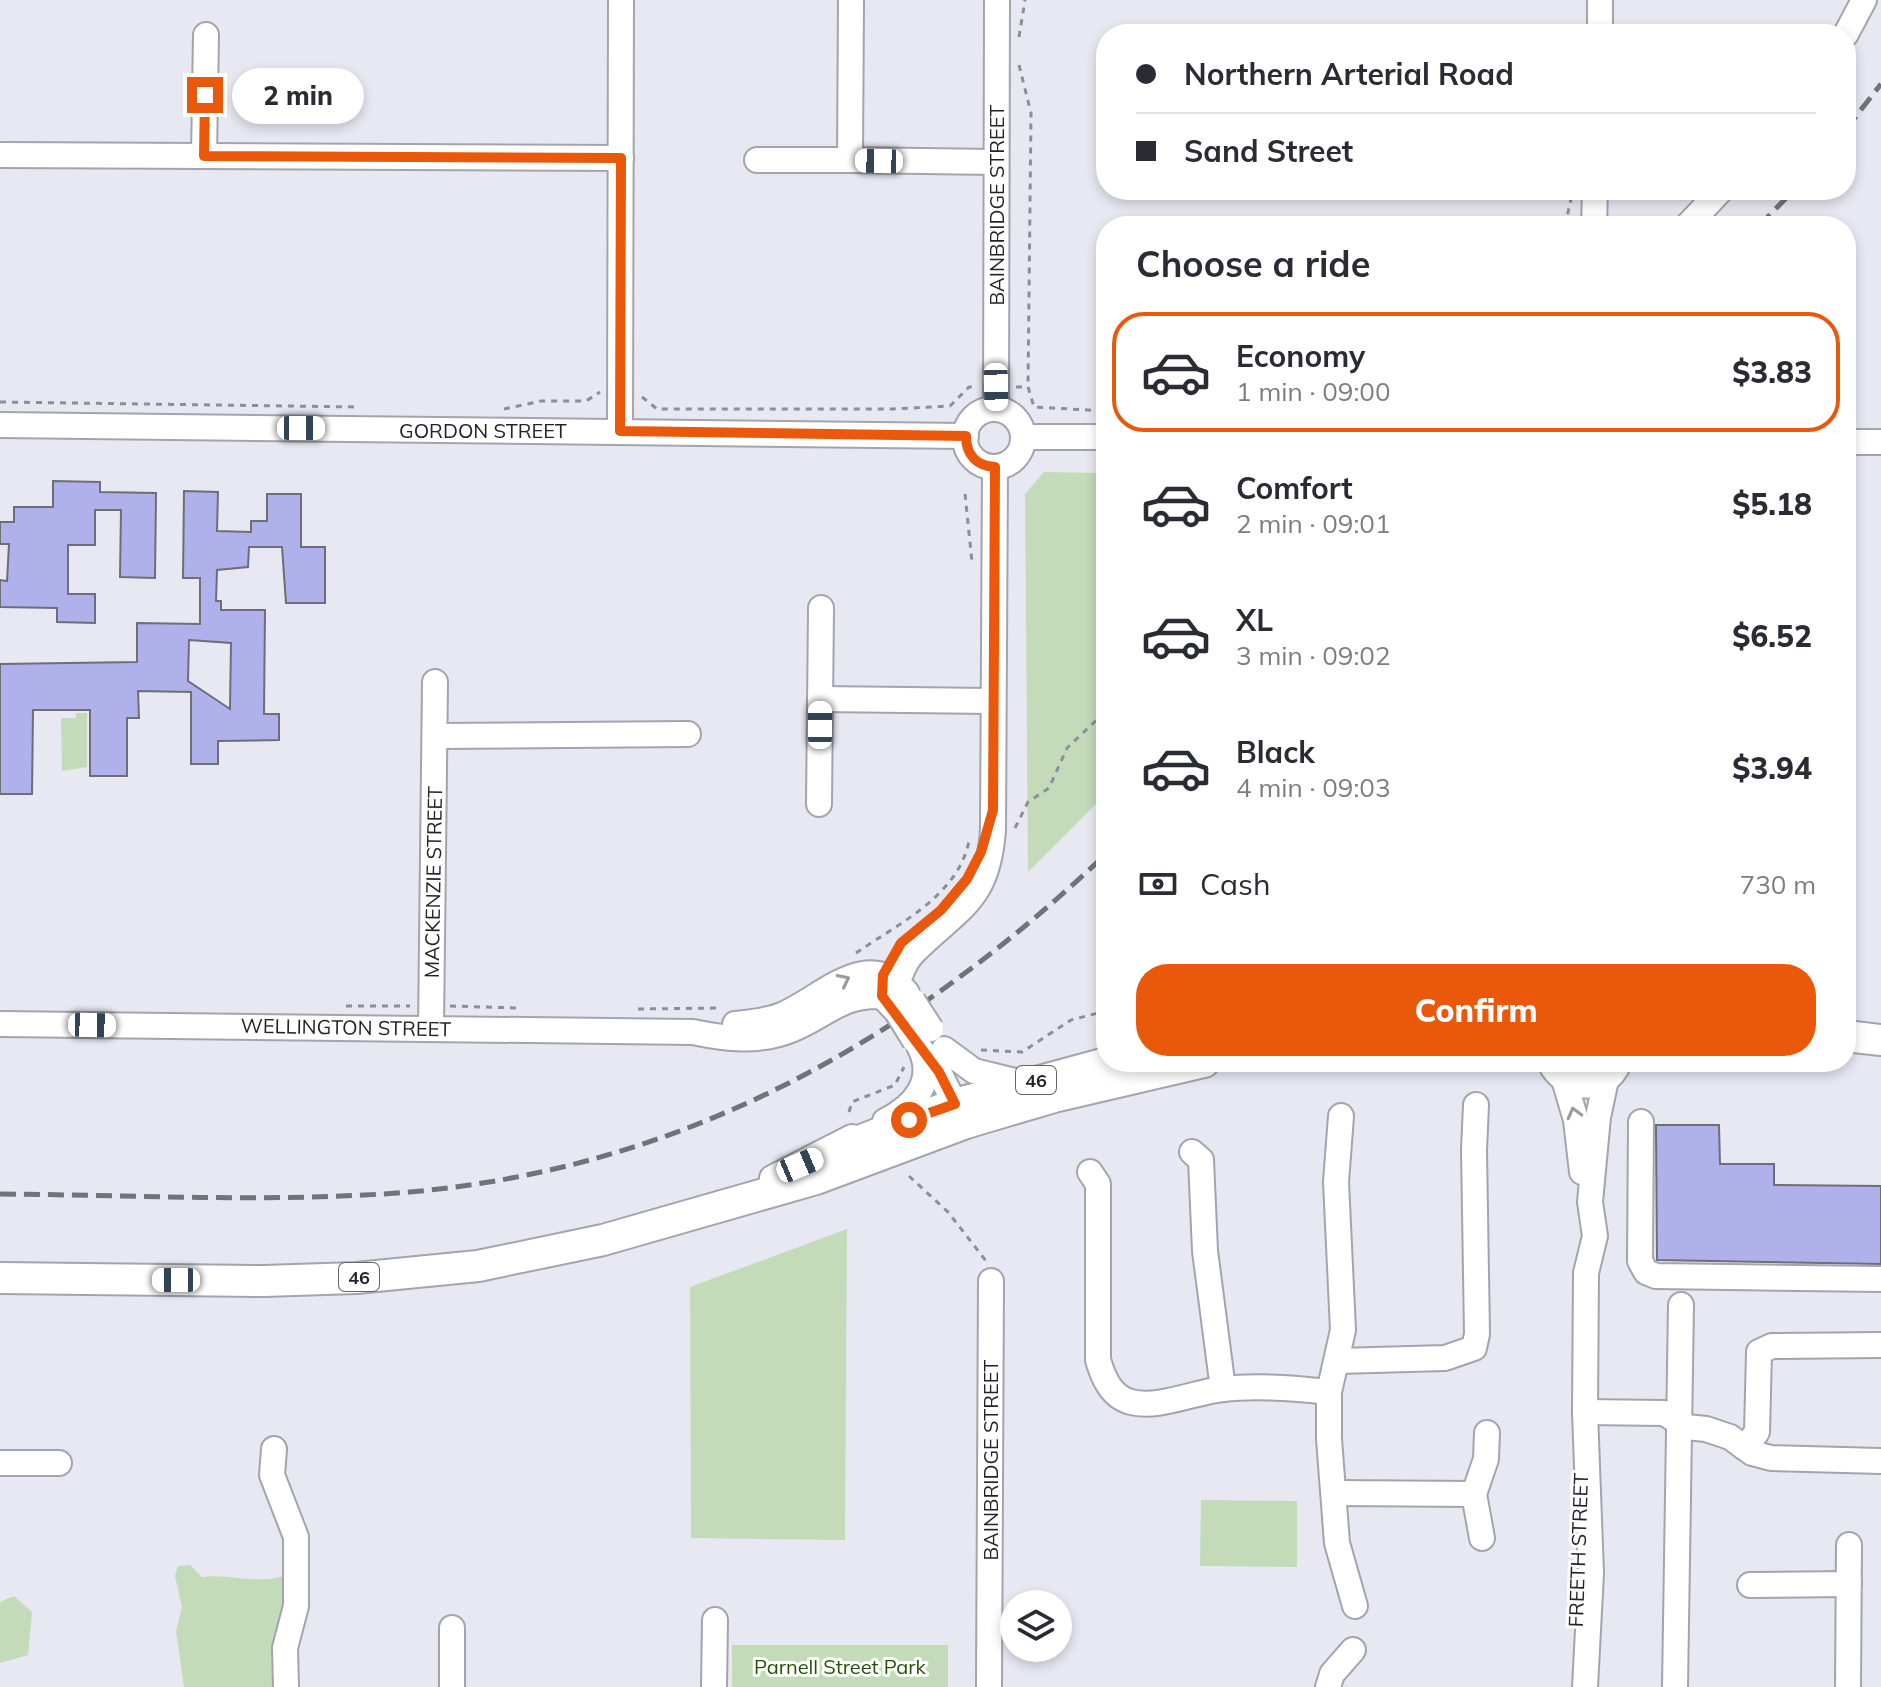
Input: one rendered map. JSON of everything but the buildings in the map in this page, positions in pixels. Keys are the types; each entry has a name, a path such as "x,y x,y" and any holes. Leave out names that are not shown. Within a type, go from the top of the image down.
{"main road":[{"path":"1856,1037 1881,1040"},
{"path":"1856,1056 1881,1053"},
{"name":"46","path":"0,1278 264,1281 356,1278 478,1266 603,1240 816,1179 1023,1083 1096,1065"},
{"name":"46","path":"710,1208 772,1178 962,1109 1054,1097 1161,1072"},
{"path":"1561,1072 1586,1083 1607,1072"}],"street":[{"path":"620,431 621,0"},
{"path":"850,160 851,0"},
{"name":"BAINBRIDGE STREET","path":"996,409 997,0"},
{"path":"1600,0 1600,24"},
{"path":"1851,24 1864,0"},
{"path":"204,156 206,35"},
{"path":"0,155 621,158"},
{"path":"757,160 996,162"},
{"path":"1696,216 1712,200"},
{"path":"996,409 1017,421 1023,437 1016,458 995,467 976,461 968,450 966,436 968,427 979,414 996,409"},
{"name":"GORDON STREET","path":"0,425 966,436"},
{"path":"1023,437 1096,437"},
{"path":"1856,442 1881,442"},
{"path":"962,1109 895,994 901,943 941,910 967,879 981,852 993,810 995,467"},
{"path":"819,804 821,608"},
{"name":"MACKENZIE STREET","path":"431,1017 435,682"},
{"path":"820,699 992,701"},
{"path":"435,736 688,734"},
{"name":"WELLINGTON STREET","path":"0,1024 431,1017 693,1032 782,1015 856,974 895,994"},
{"path":"923,1045 974,1071 1023,1083"},
{"path":"772,1178 908,1109 919,1097 925,1077 923,1045"},
{"name":"FREETH STREET","path":"1554,1072 1581,1145 1579,1243 1586,1273"},
{"name":"FREETH STREET","path":"1578,1687 1582,1631 1586,1273 1595,1236 1590,1202 1598,1117 1610,1072"},
{"path":"1338,1361 1445,1358 1474,1348 1477,1334 1476,1105"},
{"path":"1341,1116 1336,1182 1343,1330 1329,1392 1337,1543 1355,1606"},
{"path":"1641,1122 1640,1261 1646,1272 1656,1276 1881,1279"},
{"path":"1192,1152 1201,1160 1207,1282 1223,1389"},
{"path":"1090,1172 1098,1184 1098,1360 1104,1379 1129,1402 1144,1403 1223,1389 1259,1387 1329,1392"},
{"name":"BAINBRIDGE STREET","path":"989,1687 991,1281"},
{"path":"1675,1687 1681,1305"},
{"path":"1745,1448 1757,1432 1759,1352 1772,1346 1881,1345"},
{"path":"1585,1412 1664,1413 1686,1427 1706,1429 1771,1458 1881,1461"},
{"path":"1482,1538 1474,1494 1486,1459 1487,1433"},
{"path":"274,1449 272,1475 296,1537 296,1606 285,1648 286,1687"},
{"path":"0,1463 59,1463"},
{"path":"1334,1493 1474,1494"},
{"path":"1848,1687 1849,1545"},
{"path":"1750,1585 1849,1584"},
{"path":"714,1687 715,1620"},
{"path":"452,1628 452,1687"},
{"name":"FREETH STREET","path":"1582,1631 1585,1687"},
{"path":"1328,1687 1332,1674 1353,1650"}],"path":[{"path":"1019,46 1025,0"},
{"path":"1019,62 1031,113 1028,387 1034,407 1096,410"},
{"path":"636,388 645,401 657,409 812,410 950,406 969,387 980,387"},
{"path":"1011,387 1028,387"},
{"path":"499,410 541,401 586,401 608,388"},
{"path":"0,402 361,407"},
{"path":"965,494 973,565"},
{"path":"854,954 945,889 966,856 971,831"},
{"path":"342,1006 431,1017 520,1008"},
{"path":"625,1009 732,1008"},
{"path":"975,1048 1022,1052 1071,1020 1096,1014"},
{"path":"849,1112 852,1102 895,1085 923,1045"},
{"path":"909,1176 948,1212 985,1256 991,1281"}],"green space":[{"path":"1044,472 1096,473 1096,804 1028,872 1025,494"},
{"path":"76,713 87,713 87,767 62,771 61,718 76,718"},
{"path":"847,1229 845,1540 691,1538 690,1287"},
{"path":"1201,1500 1297,1501 1297,1567 1200,1566"},
{"path":"190,1565 202,1577 265,1579 286,1575 279,1687 184,1687 176,1631 182,1607 175,1576 178,1566"},
{"path":"14,1596 32,1612 28,1655 0,1663 0,1602"},
{"name":"Parnell Street Park","path":"732,1645 948,1645 948,1687 732,1687"}],"railway":[{"path":"1856,116 1881,84"},
{"path":"1769,216 1784,200"},
{"path":"0,1194 256,1198 410,1192 511,1178 607,1155 699,1124 787,1084 872,1036 953,982 1031,921 1096,863"}],"route":[{"path":"205,95 204,156 621,158 620,431 966,436 971,456 982,464 995,467 993,810 981,852 967,879 941,910 901,943 883,972 882,996 888,999 939,1072 955,1104 909,1120"}]}
